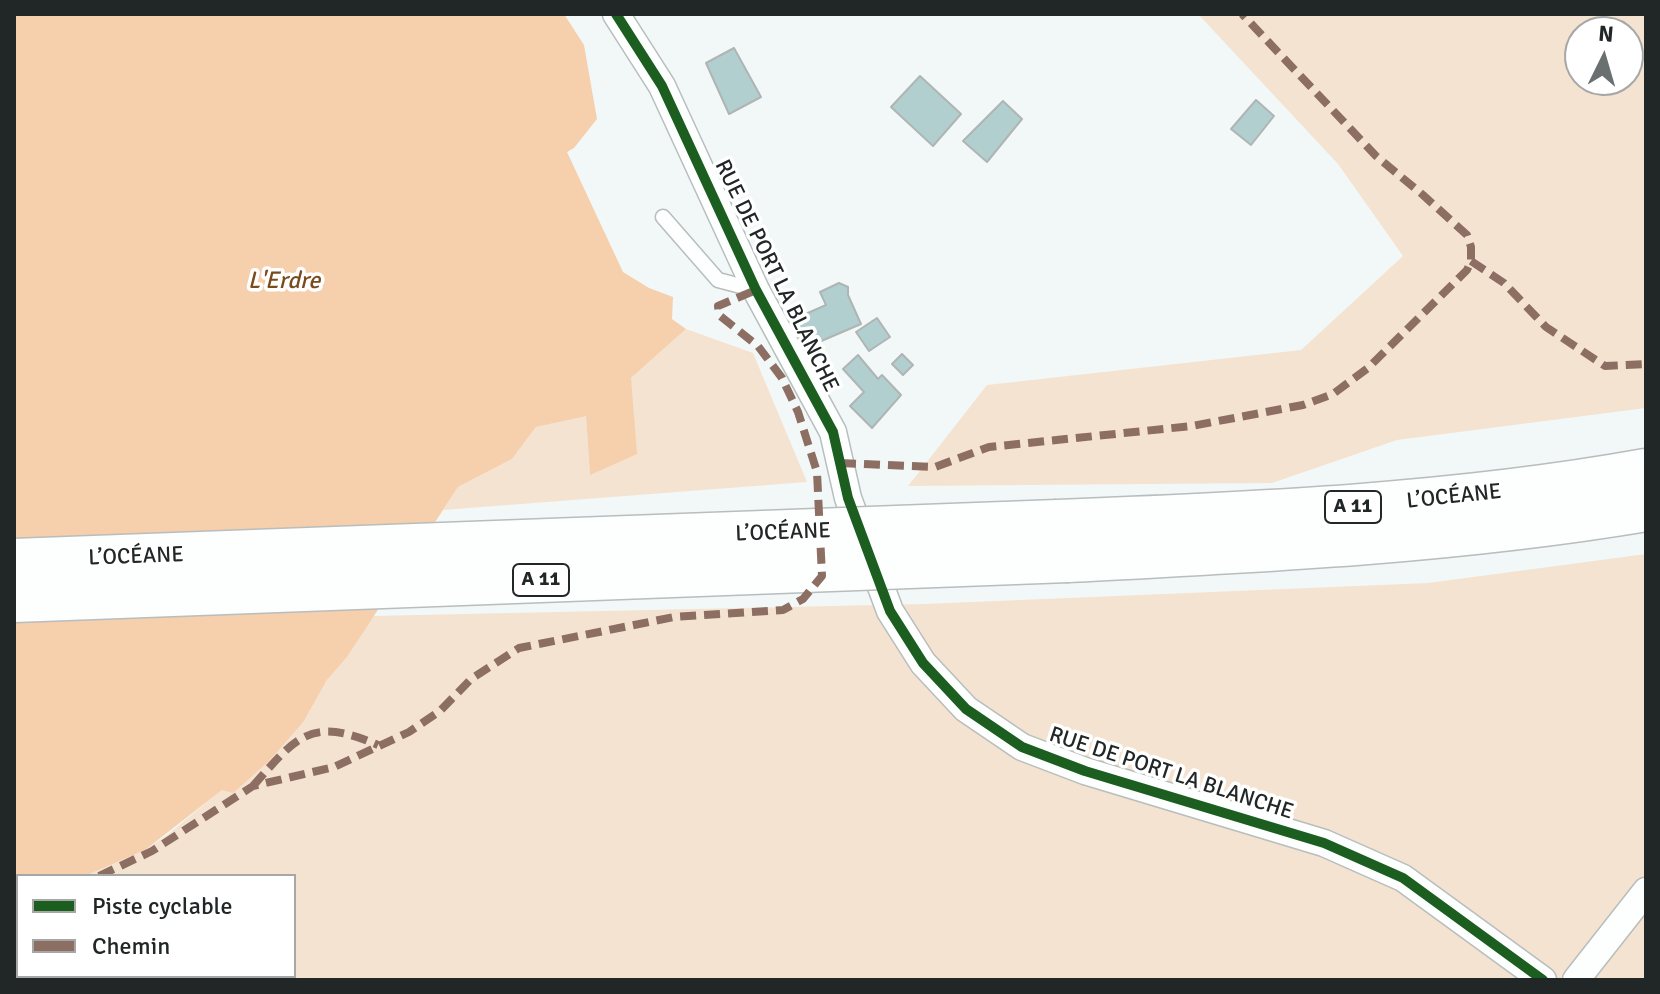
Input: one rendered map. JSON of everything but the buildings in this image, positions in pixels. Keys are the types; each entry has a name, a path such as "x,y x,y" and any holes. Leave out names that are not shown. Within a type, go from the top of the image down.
{"highway":[{"name":"L’OCÉANE","path":"14,600 1063,541 1318,510 1547,487 1646,471"},
{"name":"L’OCÉANE","path":"14,561 1063,541 1410,538 1514,528 1646,509"}],"street":[{"name":"RUE DE PORT LA BLANCHE","path":"616,14 662,86 756,290 833,432 848,498 890,611 923,663 966,709 1022,747 1085,771 1324,843 1403,878 1543,980"},
{"path":"1576,980 1646,891"}],"lane":[{"path":"663,217 718,280 756,290"}],"shaded area":[{"path":"1198,14 1646,14 1646,408 1397,440 1272,483 908,486 987,385 1301,350 1403,256 1338,164"},
{"path":"686,329 753,353 807,482 443,510 458,487 512,459 536,427 586,415 590,474 631,378"},
{"path":"1646,554 1646,980 14,980 16,906 16,978 296,978 296,874 90,874 145,850 171,832 304,721 327,680 347,657 372,616 924,604 1428,583"}],"water":[{"name":"L'Erdre","path":"14,14 564,14 584,45 597,119 574,148 567,152 623,272 649,288 673,297 672,319 686,329 631,378 637,454 590,475 586,416 536,427 512,459 458,487 347,657 327,680 304,721 269,761 233,793 222,790 145,850 90,874 16,874 14,906"}],"marked path":[{"path":"840,463 935,467 989,447 1192,426 1303,405 1333,394 1368,368 1467,270 1471,261 1467,235 1376,156 1242,14"},
{"path":"1471,261 1504,283 1546,327 1605,366 1646,364"},
{"path":"103,874 152,851 253,786 334,767 409,732 440,711 471,679 519,648 674,617 783,610 803,599 822,576 817,472 798,412 782,378 758,346 719,315 718,306 756,290"},
{"path":"253,786 282,754 307,736 336,732 378,745"}],"cycle path":[{"path":"616,14 662,86 756,290 833,432 848,498 890,611 923,663 966,709 1022,747 1085,771 1324,843 1403,878 1543,980"}]}
